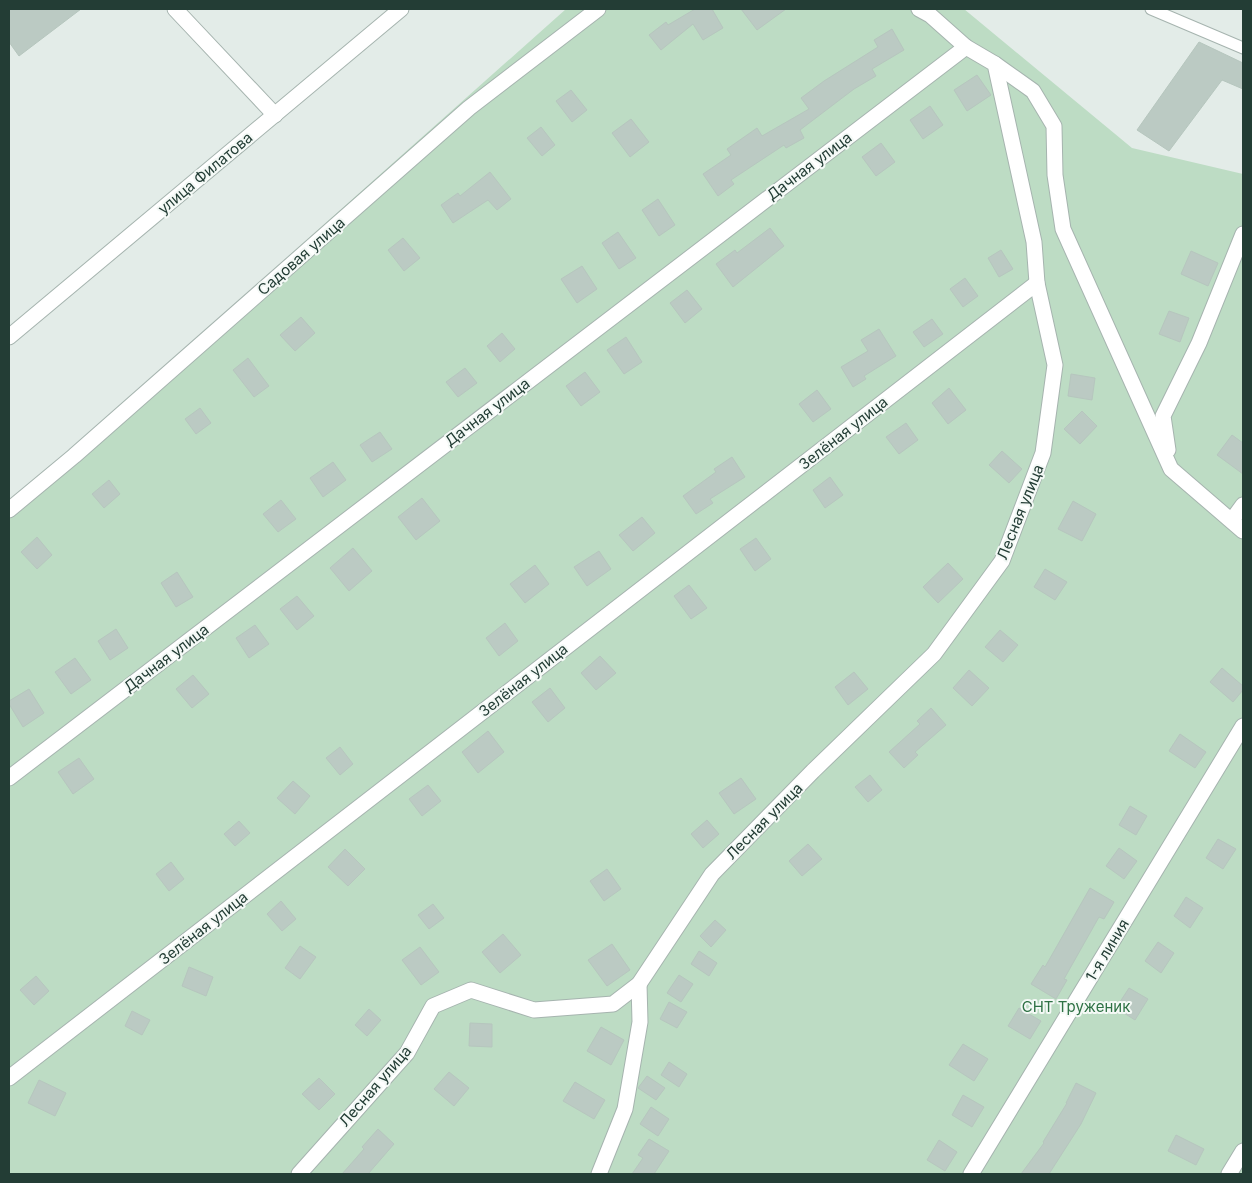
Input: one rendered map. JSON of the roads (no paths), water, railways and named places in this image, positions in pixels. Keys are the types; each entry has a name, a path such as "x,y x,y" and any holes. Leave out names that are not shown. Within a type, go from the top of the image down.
{"street":[{"path":"175,9 276,115"},
{"name":"улица Филатова","path":"9,337 276,115 400,9"},
{"name":"Садовая улица","path":"9,510 74,456 469,108 598,9"},
{"path":"919,9 930,15 966,46 1033,91 1054,126 1055,175 1063,228 1171,469 1238,526 1243,505"},
{"name":"Дачная улица","path":"9,778 966,46"},
{"name":"Лесная улица","path":"299,1174 407,1053 433,1006 471,990 534,1010 613,1004 639,984 712,874 934,654 1002,561 1043,453 1055,365 1037,283 1034,242 995,64"},
{"path":"1171,469 1163,416 1199,343 1243,234"},
{"name":"Зелёная улица","path":"9,1078 1037,283"},
{"name":"1-я линия","path":"971,1174 1243,726"},
{"path":"599,1174 625,1109 640,1022 639,984"},
{"path":"1229,1174 1243,1151"}],"lane":[{"path":"1151,9 1243,48"}],"park label":[{"name":"СНТ Труженик","path":"1076,1006"}]}
